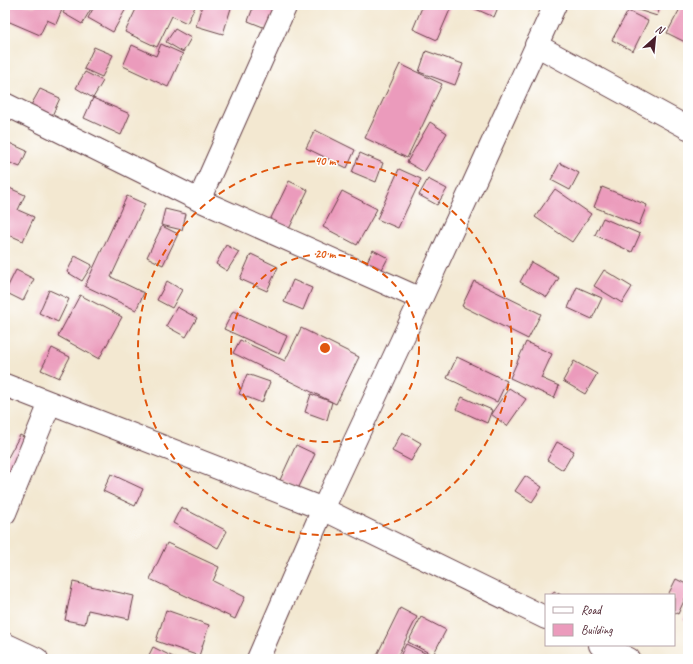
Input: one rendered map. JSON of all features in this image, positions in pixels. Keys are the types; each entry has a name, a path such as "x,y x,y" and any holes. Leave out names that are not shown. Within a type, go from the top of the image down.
{"street":[{"path":"199,200 286,5"},
{"path":"258,659 323,509 421,299 555,5"},
{"path":"536,46 688,128"},
{"path":"5,104 199,200 421,299"},
{"path":"5,385 323,509 545,618"},
{"path":"5,513 50,403"},
{"path":"5,644 37,659"},
{"path":"602,646 629,659"}],"building":[{"path":"5,5 29,5 35,7 36,5 64,5 56,24 47,20 40,35 5,20"},
{"path":"67,5 89,5 92,7 82,24 63,13"},
{"path":"95,5 128,5 113,32 88,18"},
{"path":"138,5 196,5 187,23 172,16 157,47 125,32"},
{"path":"202,5 232,5 223,34 196,26"},
{"path":"254,5 278,5 268,29 248,21"},
{"path":"423,5 452,5 437,40 413,29"},
{"path":"471,5 499,5 494,17 471,7"},
{"path":"637,5 661,5 657,16 635,9"},
{"path":"682,5 688,5 688,36 685,42 667,33"},
{"path":"628,11 648,21 633,51 612,40"},
{"path":"175,29 191,38 183,52 166,42"},
{"path":"161,44 183,54 168,87 123,66 132,45 156,56"},
{"path":"94,47 113,55 102,77 84,69"},
{"path":"426,51 463,64 455,85 419,72"},
{"path":"400,64 442,84 407,158 365,138"},
{"path":"85,72 103,81 93,98 76,88"},
{"path":"40,89 60,98 51,118 30,107"},
{"path":"93,98 130,114 121,135 84,118"},
{"path":"430,122 447,133 424,172 407,162"},
{"path":"315,130 355,150 347,168 306,148"},
{"path":"5,141 27,151 20,167 5,161"},
{"path":"360,153 383,163 376,182 352,172"},
{"path":"560,163 579,173 570,190 551,180"},
{"path":"399,169 421,179 398,228 377,219"},
{"path":"428,179 447,189 437,205 419,195"},
{"path":"289,181 308,190 289,229 270,220"},
{"path":"5,186 25,195 18,210 34,217 23,241 7,234 8,232 5,231"},
{"path":"602,187 647,205 639,225 594,207"},
{"path":"555,189 591,214 572,242 535,217"},
{"path":"342,191 377,209 357,245 323,227"},
{"path":"127,196 145,204 111,277 144,293 136,310 85,286"},
{"path":"165,209 186,214 182,230 161,225"},
{"path":"603,218 640,234 632,252 595,235"},
{"path":"162,226 178,234 163,265 147,257"},
{"path":"226,245 239,252 227,271 216,264"},
{"path":"373,250 388,258 379,275 364,267"},
{"path":"251,254 278,267 267,291 240,279"},
{"path":"75,256 92,265 82,281 67,272"},
{"path":"531,262 559,278 547,297 520,282"},
{"path":"16,270 34,279 23,301 5,292"},
{"path":"604,270 632,287 622,303 594,286"},
{"path":"293,280 312,288 303,310 284,302"},
{"path":"167,281 182,290 172,308 157,300"},
{"path":"474,281 541,314 528,339 462,306"},
{"path":"577,287 602,298 592,319 568,308"},
{"path":"49,290 69,299 58,322 39,313"},
{"path":"80,295 122,317 99,359 58,336"},
{"path":"177,307 197,318 186,337 166,326"},
{"path":"233,311 287,336 279,354 224,329"},
{"path":"301,328 359,357 336,404 233,353 240,340 285,361"},
{"path":"526,342 552,354 541,378 559,386 554,398 510,378"},
{"path":"52,348 70,357 59,378 41,370"},
{"path":"457,357 507,381 497,402 447,378"},
{"path":"574,361 597,374 585,394 563,381"},
{"path":"247,374 270,382 262,403 239,394"},
{"path":"509,388 526,399 507,426 491,414"},
{"path":"311,394 332,402 327,420 305,412"},
{"path":"462,397 492,410 487,423 456,409"},
{"path":"402,432 421,443 411,461 392,451"},
{"path":"20,435 43,447 25,481 5,470 5,463"},
{"path":"557,442 574,451 563,470 547,460"},
{"path":"296,445 315,454 298,489 280,480"},
{"path":"111,474 143,489 135,506 103,491"},
{"path":"525,476 542,487 532,502 515,491"},
{"path":"181,507 227,531 218,548 173,523"},
{"path":"167,543 219,567 213,581 245,597 235,619 150,579"},
{"path":"676,579 688,585 688,592 678,614 675,612 675,594 668,594"},
{"path":"73,582 134,596 129,619 88,610 85,624 65,620"},
{"path":"554,591 559,594 552,594"},
{"path":"400,608 417,617 396,659 375,659"},
{"path":"166,610 209,625 199,656 156,641"},
{"path":"688,611 688,623 683,620"},
{"path":"421,617 446,630 433,655 408,642"},
{"path":"406,644 429,655 427,659 399,658"},
{"path":"153,647 177,659 147,659"}]}
